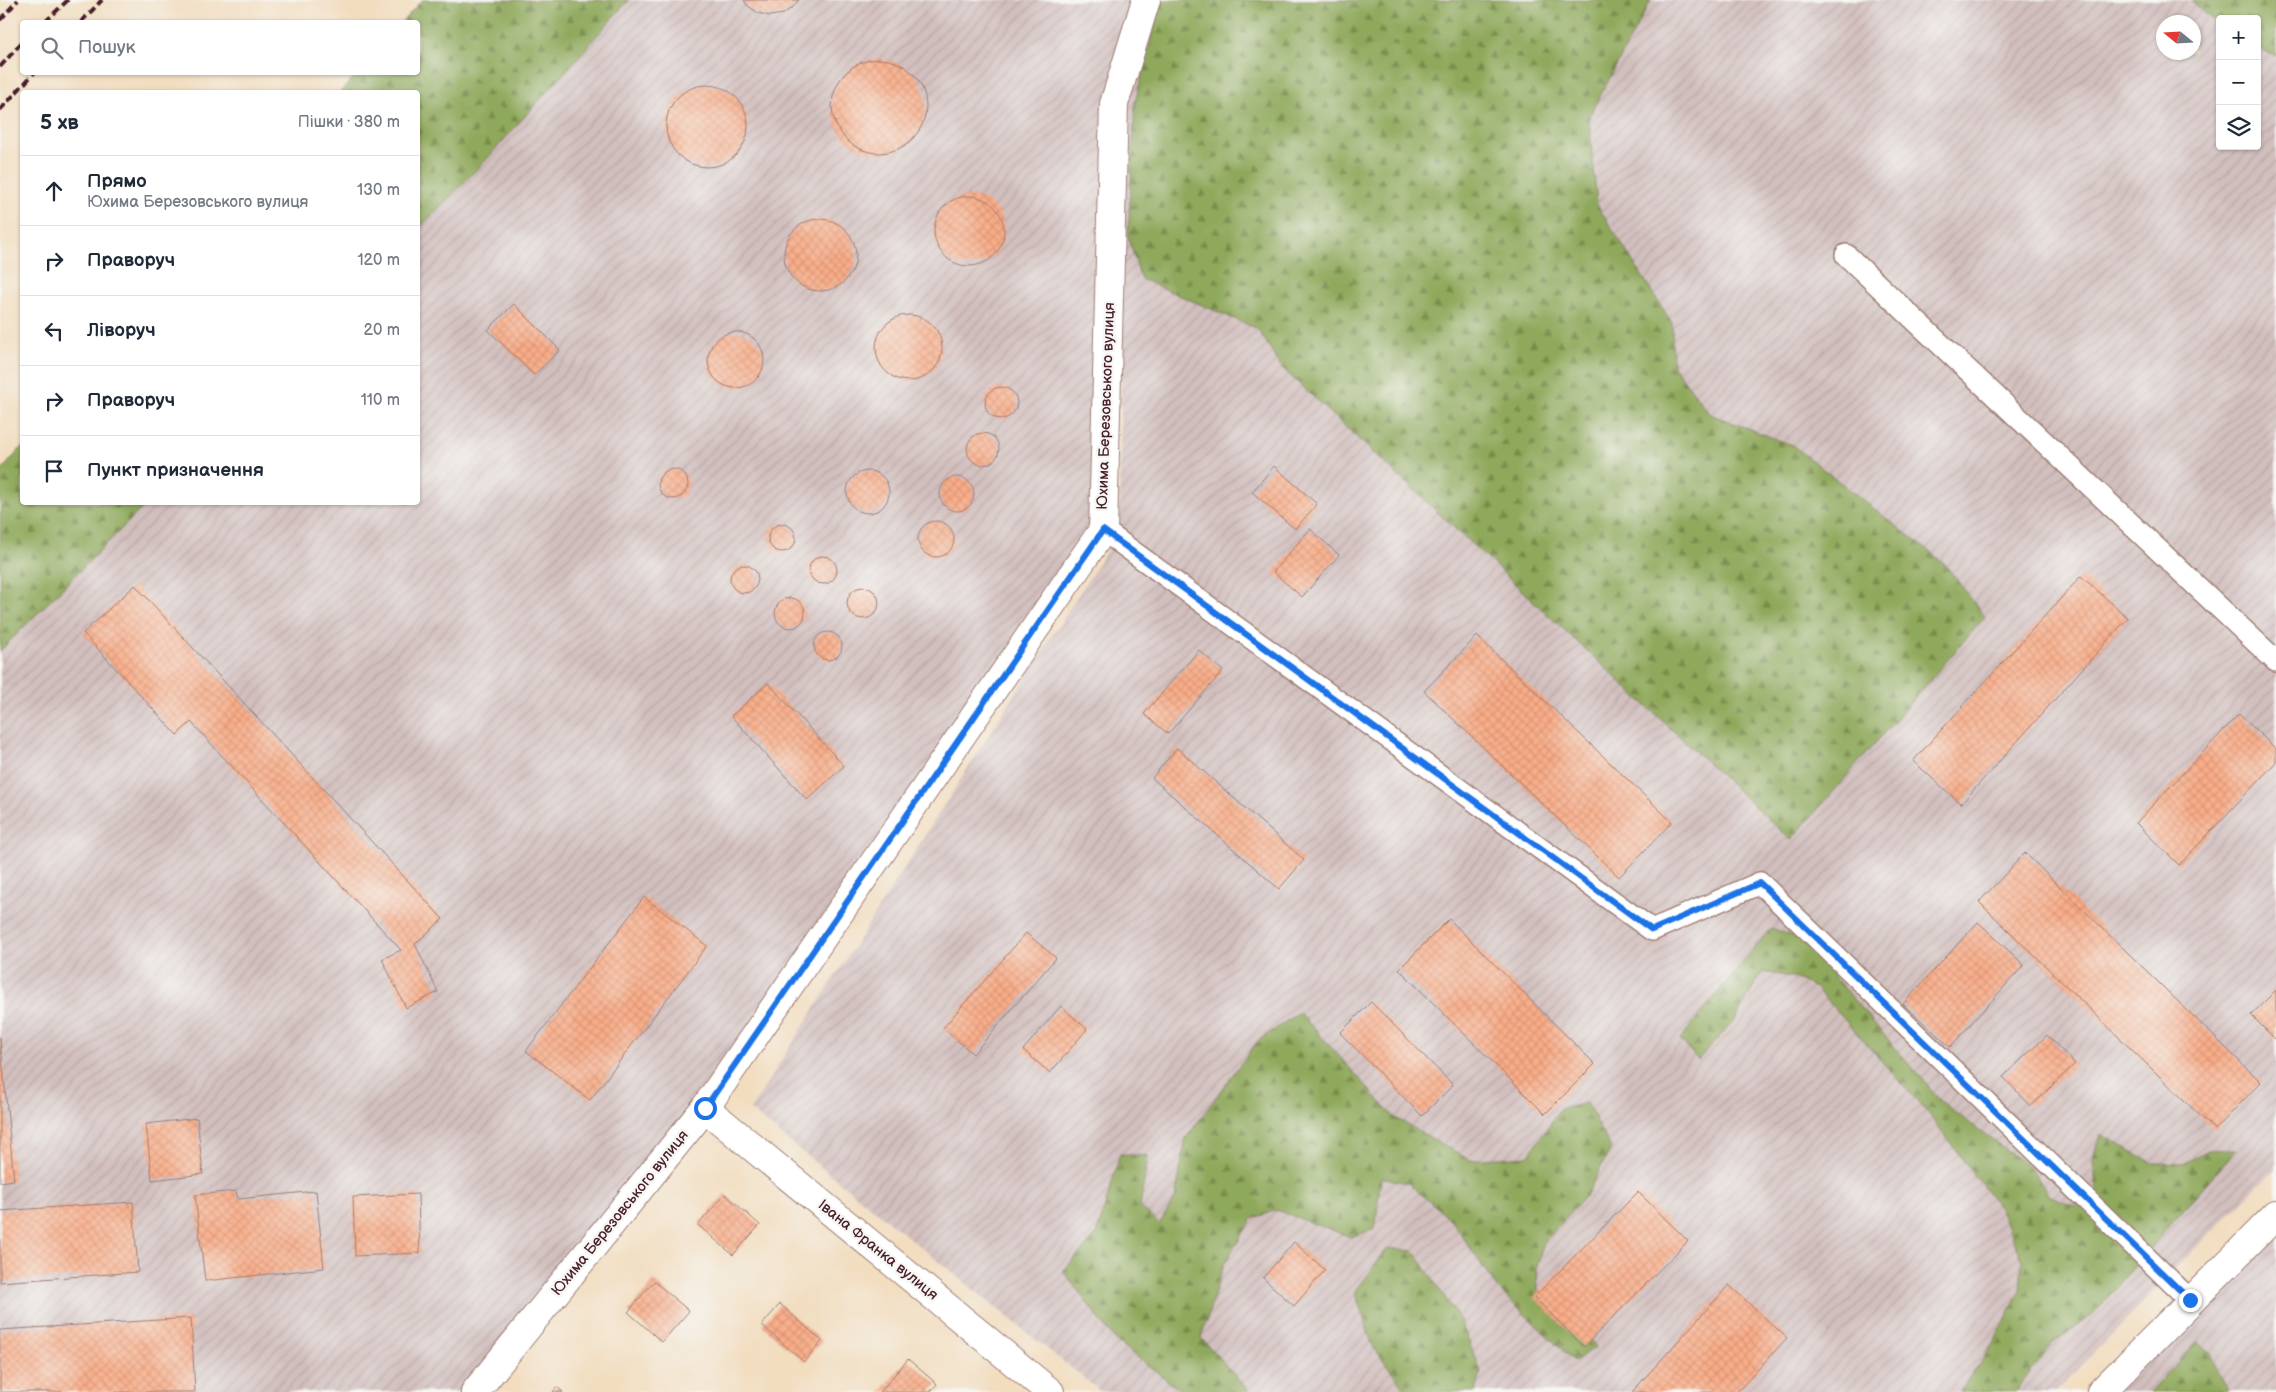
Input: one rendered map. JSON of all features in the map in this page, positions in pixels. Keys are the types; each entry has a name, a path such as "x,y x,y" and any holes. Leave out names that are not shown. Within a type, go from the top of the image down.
{"street":[{"name":"Юхима Березовського вулиця","path":"474,1392 705,1108 1103,530 1114,104 1146,0"},
{"name":"Івана Франка вулиця","path":"705,1108 1047,1391"},
{"path":"2101,1392 2276,1215"}],"lane":[{"path":"1846,255 2276,661"},
{"path":"1103,530 1188,590 1652,930 1760,883 2190,1300"}],"shaded area":[{"path":"571,0 1146,0 1114,104 1103,530 705,1108 475,1392 0,1392 0,649 126,505 420,505 420,172"},
{"path":"1153,0 2276,0 2276,1169 2224,1219 2056,1392 1101,1392 750,1110 1119,531 1125,107"},
{"path":"2276,1215 2276,1392 2101,1392"}],"green space":[{"path":"422,0 629,0 485,161 420,227 420,90 342,90 356,75 420,75 420,20 404,20"},
{"path":"1163,0 1651,0 1589,117 1597,205 1672,323 1673,366 1710,414 1792,445 1944,563 1985,617 1791,840 1282,368 1258,329 1141,279 1128,236 1135,103 1157,15"},
{"path":"2191,0 2276,0 2276,56 2261,50 2261,15 2216,15 2216,23"},
{"path":"20,449 20,505 145,505 0,651 0,472"},
{"path":"1771,928 1801,939 1944,1104 2032,1169 2049,1196 2075,1207 2096,1189 2094,1160 2100,1134 2153,1163 2183,1164 2209,1150 2236,1149 2094,1313 2052,1344 2015,1392 1960,1392 1993,1344 2020,1290 2022,1261 2001,1211 1929,1114 1816,988 1792,977 1762,972 1735,1020 1698,1060 1680,1039"},
{"path":"1299,1012 1394,1117 1470,1160 1528,1156 1560,1109 1587,1103 1611,1148 1586,1196 1545,1240 1537,1265 1538,1292 1563,1303 1596,1347 1574,1361 1498,1289 1452,1221 1408,1183 1381,1177 1375,1229 1351,1237 1276,1210 1252,1219 1224,1264 1201,1338 1250,1392 1183,1392 1116,1341 1063,1271 1097,1234 1120,1154 1148,1156 1140,1207 1159,1224 1175,1199 1186,1138 1257,1042"},
{"path":"1388,1248 1414,1251 1460,1320 1481,1372 1476,1392 1408,1392 1373,1347 1355,1292"},
{"path":"2197,1341 2210,1353 2228,1392 2150,1392"}],"building":[{"path":"744,0 799,0 783,14 770,16 758,13 747,5"},
{"path":"879,59 897,63 912,73 922,88 926,106 922,124 912,139 897,149 879,153 861,149 846,139 836,124 832,106 836,88 846,73 861,63"},
{"path":"707,85 723,88 736,97 745,110 748,126 745,142 736,155 723,164 707,167 691,164 678,155 669,142 666,126 669,110 678,97 691,88"},
{"path":"976,196 989,202 998,211 1002,217 1004,231 1002,245 994,256 983,264 962,266 955,264 944,256 936,245 934,224 936,217 944,206 955,198"},
{"path":"827,219 846,229 854,241 856,255 854,269 846,281 834,289 813,291 794,281 786,269 784,248 794,229 806,221"},
{"path":"514,304 560,350 534,375 488,330"},
{"path":"915,315 933,324 940,335 942,348 940,361 933,372 922,379 903,381 885,372 878,361 876,342 885,324 896,317"},
{"path":"736,332 747,334 756,340 762,349 764,360 762,371 756,380 747,386 736,388 725,386 716,380 710,371 708,360 710,349 716,340 725,334"},
{"path":"1001,387 1007,388 1012,392 1016,397 1016,409 1012,414 1007,418 1001,419 995,418 990,414 986,409 985,403 986,397 990,392 995,388"},
{"path":"983,433 989,434 994,438 998,443 998,455 994,460 989,464 983,465 977,464 972,460 968,455 967,449 968,443 972,438 977,434"},
{"path":"1274,466 1317,504 1295,529 1252,492"},
{"path":"673,469 679,470 687,478 687,490 679,498 673,499 667,498 659,490 658,484 659,478 667,470"},
{"path":"872,471 880,474 886,480 889,492 886,504 880,510 864,513 856,510 850,504 847,488 850,480 856,474"},
{"path":"957,477 969,482 974,494 969,506 957,511 945,506 940,494 945,482"},
{"path":"936,521 943,522 949,526 953,532 953,546 949,552 943,556 936,557 929,556 923,552 919,546 918,539 919,532 923,526 929,522"},
{"path":"782,524 792,528 796,538 792,548 782,552 772,548 768,538 772,528"},
{"path":"1310,529 1339,555 1302,597 1273,572"},
{"path":"823,556 833,560 837,570 833,580 823,584 813,580 809,570 813,560"},
{"path":"744,565 754,569 758,579 754,589 744,593 734,589 730,579 734,569"},
{"path":"2081,576 2128,618 1961,804 1913,761"},
{"path":"135,585 443,919 415,944 438,992 406,1008 382,959 401,950 191,722 177,735 83,633"},
{"path":"863,587 869,588 874,592 878,597 878,609 874,614 869,618 863,619 857,618 852,614 848,609 847,603 848,597 852,592 857,588"},
{"path":"790,598 801,602 805,613 801,624 790,628 779,624 775,613 779,602"},
{"path":"828,632 838,636 842,646 838,656 828,660 818,656 814,646 818,636"},
{"path":"1477,636 1672,822 1619,877 1424,691"},
{"path":"1199,650 1223,671 1168,734 1144,714"},
{"path":"768,683 844,766 807,800 731,716"},
{"path":"2239,714 2276,749 2276,762 2179,865 2136,823"},
{"path":"1177,748 1304,860 1279,889 1152,778"},
{"path":"2025,853 2261,1082 2215,1130 1979,902"},
{"path":"644,897 707,946 590,1100 526,1051"},
{"path":"1449,919 1595,1064 1545,1114 1399,969"},
{"path":"1978,922 2024,965 1950,1047 1903,1004"},
{"path":"1026,933 1056,958 973,1054 943,1028"},
{"path":"2276,990 2276,1040 2251,1015"},
{"path":"1371,1002 1453,1085 1422,1116 1340,1033"},
{"path":"1061,1006 1087,1029 1050,1073 1023,1050"},
{"path":"2047,1035 2075,1064 2031,1106 2003,1077"},
{"path":"0,1037 14,1180 0,1182"},
{"path":"197,1118 203,1174 152,1180 146,1124"},
{"path":"236,1191 238,1199 316,1191 324,1268 205,1281 195,1195"},
{"path":"1638,1192 1688,1241 1584,1347 1534,1297"},
{"path":"418,1194 420,1253 355,1256 353,1197"},
{"path":"725,1194 760,1225 733,1255 698,1225"},
{"path":"133,1202 138,1272 0,1282 0,1211"},
{"path":"1294,1242 1325,1270 1294,1306 1263,1278"},
{"path":"654,1281 689,1311 662,1342 628,1312"},
{"path":"1729,1285 1787,1338 1737,1392 1632,1392"},
{"path":"780,1304 822,1341 804,1362 762,1325"},
{"path":"191,1318 195,1392 0,1392 0,1330"},
{"path":"908,1359 937,1384 930,1392 880,1392"},
{"path":"557,1387 563,1392 553,1392"}],"railway":[{"path":"0,20 18,0"},
{"path":"47,20 68,0"},
{"path":"83,20 102,0"},
{"path":"0,67 20,44"},
{"path":"0,110 32,75"}],"route":[{"path":"705,1108 1103,530 1180,584 1652,930 1760,883 2190,1300"}]}
